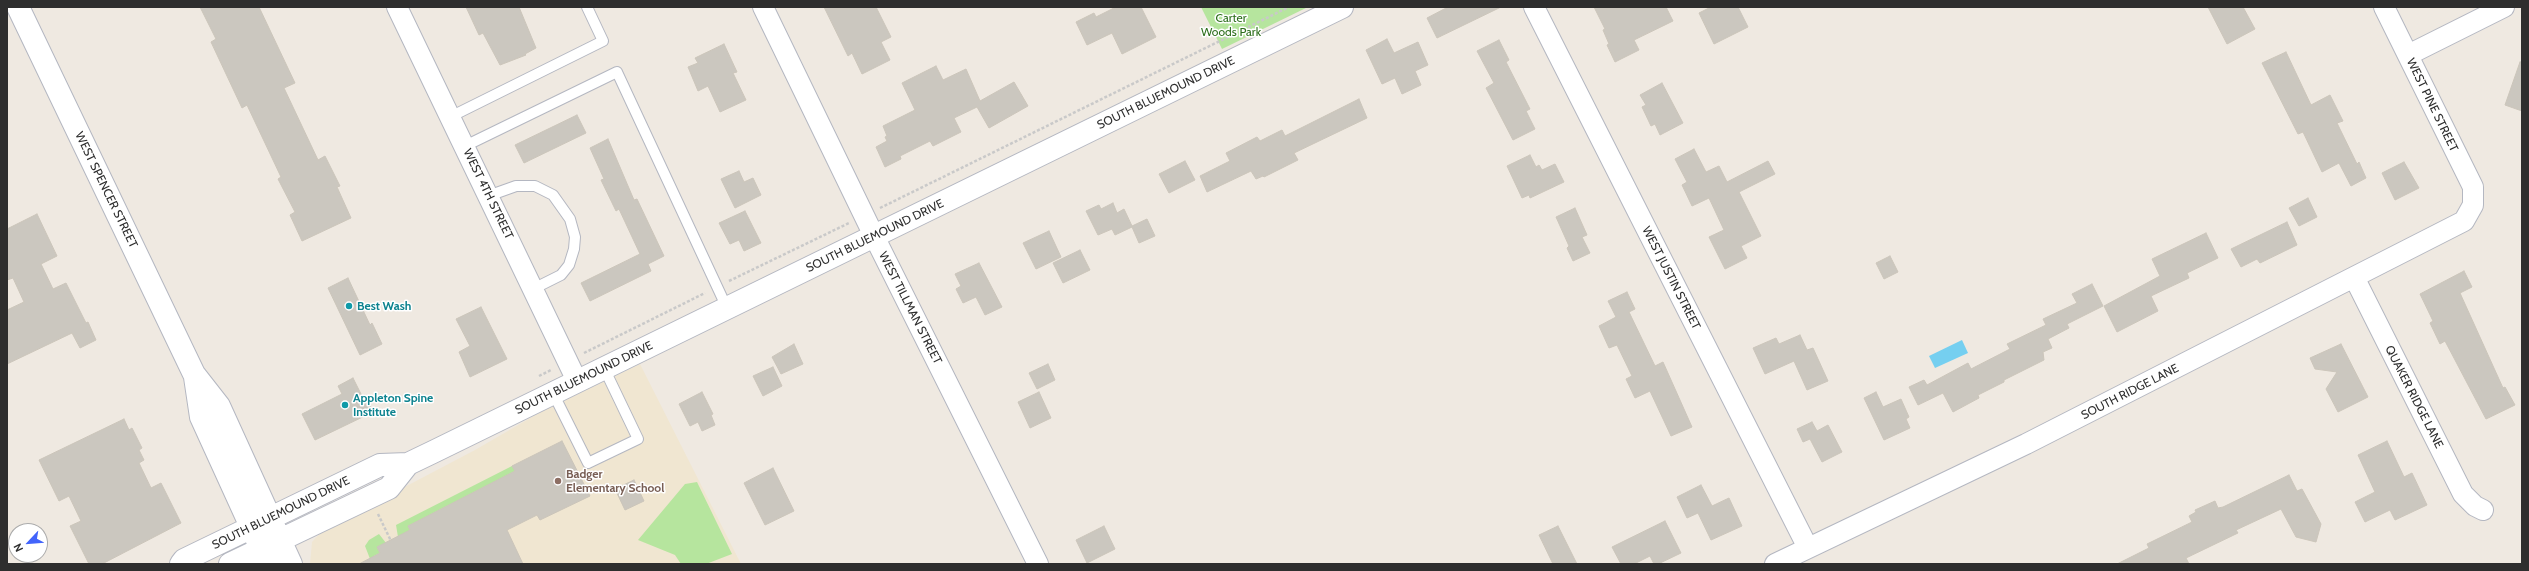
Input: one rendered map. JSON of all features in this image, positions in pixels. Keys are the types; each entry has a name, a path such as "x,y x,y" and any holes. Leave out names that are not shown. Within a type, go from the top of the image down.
{"main road":[{"name":"WEST SPENCER STREET","path":"18,7 194,374 219,406 291,564"},
{"name":"SOUTH BLUEMOUND DRIVE","path":"181,564 184,560 380,465 408,464 1342,7"},
{"name":"WEST SPENCER STREET","path":"194,374 201,417 265,557"},
{"name":"SOUTH BLUEMOUND DRIVE","path":"230,564 265,557 281,541 389,488 408,464"}],"street":[{"name":"WEST 4TH STREET","path":"397,7 577,381"},
{"name":"WEST TILLMAN STREET","path":"763,7 864,216 1038,564"},
{"name":"WEST JUSTIN STREET","path":"1534,7 1808,548"},
{"name":"WEST PINE STREET","path":"2384,7 2473,187 2473,205"},
{"path":"2408,55 2504,7"},
{"name":"SOUTH RIDGE LANE","path":"1775,564 2026,444 2453,228 2464,221 2473,205"},
{"name":"QUAKER RIDGE LANE","path":"2354,277 2463,494 2475,506 2482,510"}],"lane":[{"path":"450,117 603,41 587,7"},
{"path":"465,146 617,72 727,308"},
{"path":"488,196 516,186 535,186 553,195 566,210 575,237 574,249 569,265 561,275 533,289"},
{"path":"553,393 588,463 638,439 604,368"}],"path":[{"path":"581,354 1289,7"},
{"path":"378,514 391,540"}],"shaded area":[{"name":"Badger Elementary School","path":"640,364 741,564 310,564 312,542 323,530 475,450 539,413"}],"green space":[{"name":"Carter Woods Park","path":"1201,7 1308,7 1222,49"},
{"path":"512,466 515,471 408,526 410,530 398,537 396,525"},
{"path":"697,482 732,554 706,564 681,564 675,555 638,540 685,484"},
{"path":"379,534 386,543 377,547 380,553 374,556 372,564 365,546 369,540"}],"water":[{"path":"1962,340 1968,353 1935,368 1929,356"}],"building":[{"path":"200,7 259,7 295,83 284,88 318,160 325,156 340,186 337,187 351,218 302,241 290,215 295,212 278,179 281,177 247,105 242,108 211,42 216,39"},
{"path":"466,7 519,7 536,48 525,54 526,55 500,65 483,33 479,35"},
{"path":"824,7 876,7 891,37 881,42 890,60 862,74 852,53 848,56"},
{"path":"1116,7 1141,7 1156,37 1122,54 1112,33 1087,45 1076,22 1094,13 1096,17"},
{"path":"1448,7 1501,7 1437,38 1427,18"},
{"path":"1594,7 1666,7 1673,21 1634,40 1639,50 1615,62 1607,45 1609,44 1603,30 1605,29"},
{"path":"1711,7 1738,7 1748,27 1714,44 1699,13"},
{"path":"2208,7 2243,7 2255,29 2227,44"},
{"path":"1387,39 1394,53 1418,42 1428,65 1415,71 1421,85 1402,94 1395,78 1382,84 1366,50"},
{"path":"1499,40 1509,60 1506,62 1530,109 1526,111 1535,129 1513,140 1486,88 1494,83 1477,51"},
{"path":"724,44 737,72 733,73 746,100 720,112 708,86 698,91 688,67 698,63 695,58"},
{"path":"2286,52 2311,105 2330,95 2343,121 2337,123 2357,164 2359,162 2366,178 2351,186 2339,163 2322,172 2303,132 2298,134 2262,63"},
{"path":"2520,62 2522,62 2522,111 2505,105"},
{"path":"936,66 943,80 966,69 980,101 1014,82 1028,106 989,128 977,107 954,118 961,132 933,146 930,141 900,156 901,159 885,167 876,147 887,141 885,137 887,136 883,126 915,110 902,83"},
{"path":"1662,83 1683,123 1660,135 1655,124 1651,126 1642,107 1646,105 1640,95"},
{"path":"1359,99 1367,118 1294,153 1298,160 1264,177 1263,176 1256,179 1251,171 1207,192 1200,176 1230,161 1226,153 1257,137 1260,141 1282,130 1285,136"},
{"path":"577,115 586,133 524,163 515,145"},
{"path":"608,139 634,200 637,199 664,256 648,264 651,271 590,301 581,283 640,254 619,209 616,211 601,180 604,179 590,148"},
{"path":"1694,149 1706,172 1719,166 1727,182 1768,161 1775,174 1739,192 1761,236 1741,246 1747,258 1725,269 1709,237 1724,230 1709,198 1692,206 1682,185 1687,182 1675,159"},
{"path":"1530,155 1536,167 1539,165 1542,170 1555,164 1564,182 1530,198 1529,195 1522,198 1507,166"},
{"path":"1185,161 1195,180 1169,193 1159,174"},
{"path":"2404,162 2419,188 2395,200 2382,173"},
{"path":"739,171 744,182 753,178 761,195 735,208 721,179"},
{"path":"2308,198 2317,217 2299,226 2289,208"},
{"path":"1113,203 1117,213 1124,209 1132,226 1147,219 1155,236 1139,243 1132,227 1115,235 1112,229 1098,235 1086,211 1099,205 1101,209"},
{"path":"1575,208 1587,235 1582,237 1590,253 1573,261 1567,248 1569,246 1556,217"},
{"path":"745,211 761,243 744,251 739,240 730,244 719,223"},
{"path":"37,214 57,256 41,264 53,289 66,283 86,323 88,322 96,340 80,348 72,333 7,364 7,310 24,302 13,278 7,280 7,229"},
{"path":"2287,222 2297,245 2260,263 2257,259 2241,267 2231,249"},
{"path":"1049,231 1061,257 1036,269 1023,243"},
{"path":"2206,233 2218,258 2187,273 2189,278 2151,296 2158,311 2117,332 2104,306 2160,276 2152,259"},
{"path":"1080,250 1090,270 1063,283 1053,263"},
{"path":"1890,256 1898,272 1884,279 1876,263"},
{"path":"979,263 1002,307 985,315 976,297 963,303 956,289 961,286 955,274"},
{"path":"2464,271 2472,287 2460,293 2503,388 2505,387 2515,405 2486,419 2445,341 2440,344 2430,323 2433,321 2420,294"},
{"name":"Best Wash","path":"348,278 370,325 372,323 382,344 360,355 328,288"},
{"path":"2092,284 2103,306 2067,324 2069,328 2048,339 2052,348 2043,352 2044,360 2004,380 2004,382 1978,395 1979,398 1953,412 1943,393 1918,405 1909,387 1924,380 1927,385 1968,363 1971,369 2010,349 2007,344 2046,325 2043,319 2077,303 2072,294"},
{"path":"1627,292 1635,309 1629,312 1655,366 1663,362 1692,427 1671,436 1650,391 1635,398 1626,379 1632,376 1617,345 1609,348 1599,326 1616,317 1608,301"},
{"path":"481,307 507,359 470,377 459,352 470,346 456,319"},
{"path":"1800,335 1807,350 1813,348 1828,381 1807,390 1794,361 1765,374 1753,348 1776,338 1779,344"},
{"path":"794,344 803,364 781,374 772,357"},
{"path":"2341,344 2368,397 2338,412 2326,389 2337,372 2315,369 2310,358"},
{"path":"1048,364 1055,380 1037,389 1029,373"},
{"path":"773,367 782,386 763,396 753,376"},
{"name":"Appleton Spine Institute","path":"353,378 362,396 365,395 373,412 315,440 302,414 342,394 338,386"},
{"path":"702,392 713,414 711,415 715,425 702,431 698,422 690,426 679,404"},
{"path":"1039,392 1051,418 1030,428 1018,402"},
{"path":"1876,392 1883,407 1901,399 1909,417 1906,419 1910,428 1884,440 1864,398"},
{"path":"124,419 129,430 132,428 142,448 139,450 144,460 139,463 151,488 161,483 181,523 102,564 89,564 70,526 81,521 69,496 59,501 39,460"},
{"path":"1812,422 1817,431 1828,425 1842,452 1822,462 1810,439 1803,442 1797,429"},
{"path":"562,441 590,496 540,520 537,515 507,530 523,564 359,564 380,553 377,547 410,530 408,526 515,471 512,466"},
{"path":"2387,441 2404,477 2412,473 2427,505 2395,520 2390,510 2365,522 2355,502 2375,492 2358,455"},
{"path":"773,468 794,511 765,525 744,483"},
{"path":"2289,475 2297,491 2302,489 2321,524 2316,542 2296,537 2281,509 2236,530 2238,533 2186,558 2189,564 2117,564 2149,548 2147,544 2192,522 2189,516 2196,512 2195,510 2215,501 2218,508 2223,507"},
{"path":"634,480 644,501 625,510 615,489"},
{"path":"1701,485 1712,506 1729,498 1742,526 1711,540 1698,513 1687,518 1677,497"},
{"path":"1665,521 1681,553 1658,564 1654,564 1650,556 1634,564 1621,564 1612,547"},
{"path":"1104,526 1115,549 1087,563 1076,540"},
{"path":"1558,526 1577,564 1553,564 1539,535"}],"place":[{"name":"Best Wash","path":"349,306"},
{"name":"Appleton Spine Institute","path":"345,405"},
{"name":"Badger Elementary School","path":"558,481"}]}
